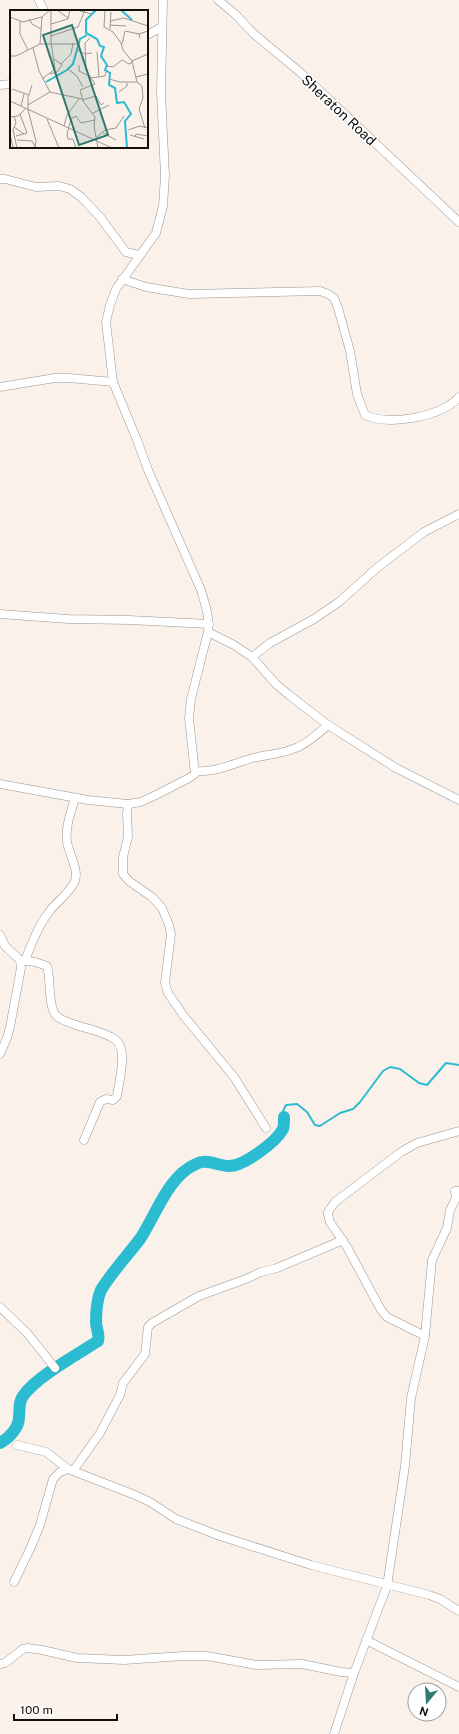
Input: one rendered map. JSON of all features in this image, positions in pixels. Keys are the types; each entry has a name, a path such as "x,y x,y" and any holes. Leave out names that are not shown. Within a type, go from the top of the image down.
{"street":[{"path":"39,0 44,10"},
{"path":"0,784 76,798 128,804 141,802 194,776 195,771 189,718 191,699 209,628 201,590 148,470 113,382 106,322 110,305 122,279 139,255 147,248 156,233 163,206 165,176 161,92 163,0"},
{"name":"Sheraton Road","path":"218,0 236,14 254,34 300,73 459,222"},
{"path":"148,34 162,27"},
{"path":"0,85 10,84"},
{"path":"0,179 36,187 59,186 70,189 81,197 100,217 126,252 139,255"},
{"path":"122,279 146,287 188,294 320,291 334,298 338,308 350,351 357,394 365,415 370,418 398,421 420,417 453,404 459,397"},
{"path":"0,387 55,378 113,382"},
{"path":"252,657 270,643 314,619 339,602 378,567 424,532 459,514"},
{"path":"0,614 68,619 129,620 209,628 252,657 288,695 328,725 390,764 459,800"},
{"path":"195,771 211,771 253,758 299,747 328,725"},
{"path":"0,1054 10,1027 22,960 44,920 74,881 75,869 67,843 67,828 76,798"},
{"path":"128,804 128,838 123,858 123,874 129,881 152,897 162,908 171,934 165,983 168,993 183,1015 234,1077 266,1128"},
{"path":"0,935 5,946 22,960 47,966 51,986 51,1008 59,1019 109,1036 117,1040 121,1047 123,1061 117,1096 113,1100 106,1099 100,1102 84,1140"},
{"path":"425,1336 387,1317 381,1310 328,1215 328,1212 335,1202 401,1152 417,1143 459,1132"},
{"path":"334,1734 354,1673 387,1586 405,1466 411,1398 425,1336 432,1260 448,1228 450,1210 456,1198 455,1191 459,1191"},
{"path":"14,1582 32,1546 40,1525 53,1478 60,1472 70,1470 100,1433 120,1395 123,1382 145,1354 147,1348 148,1327 152,1323 199,1296 262,1272 277,1268 342,1240"},
{"path":"0,1307 28,1334 55,1368"},
{"path":"17,1445 46,1452 70,1470 135,1495 150,1502 176,1519 220,1536 311,1565 440,1599 459,1611"},
{"path":"390,1572 400,1588"},
{"path":"366,1640 459,1687"},
{"path":"0,1664 5,1663 23,1649 28,1648 77,1658 124,1660 207,1656 257,1665 302,1664 341,1672 354,1673"}],"waterway":[{"path":"284,1117 283,1111 286,1105 297,1104 307,1112 315,1125 320,1126 340,1113 353,1109 383,1071 390,1067 400,1069 419,1083 427,1085 446,1063 459,1065"},
{"path":"0,1443 15,1429 19,1421 20,1401 29,1389 37,1381 58,1366 98,1341 99,1336 96,1325 96,1314 101,1290 140,1239 170,1187 178,1177 186,1170 200,1162 229,1166 251,1158 267,1146 279,1134 283,1129 284,1117"}]}
